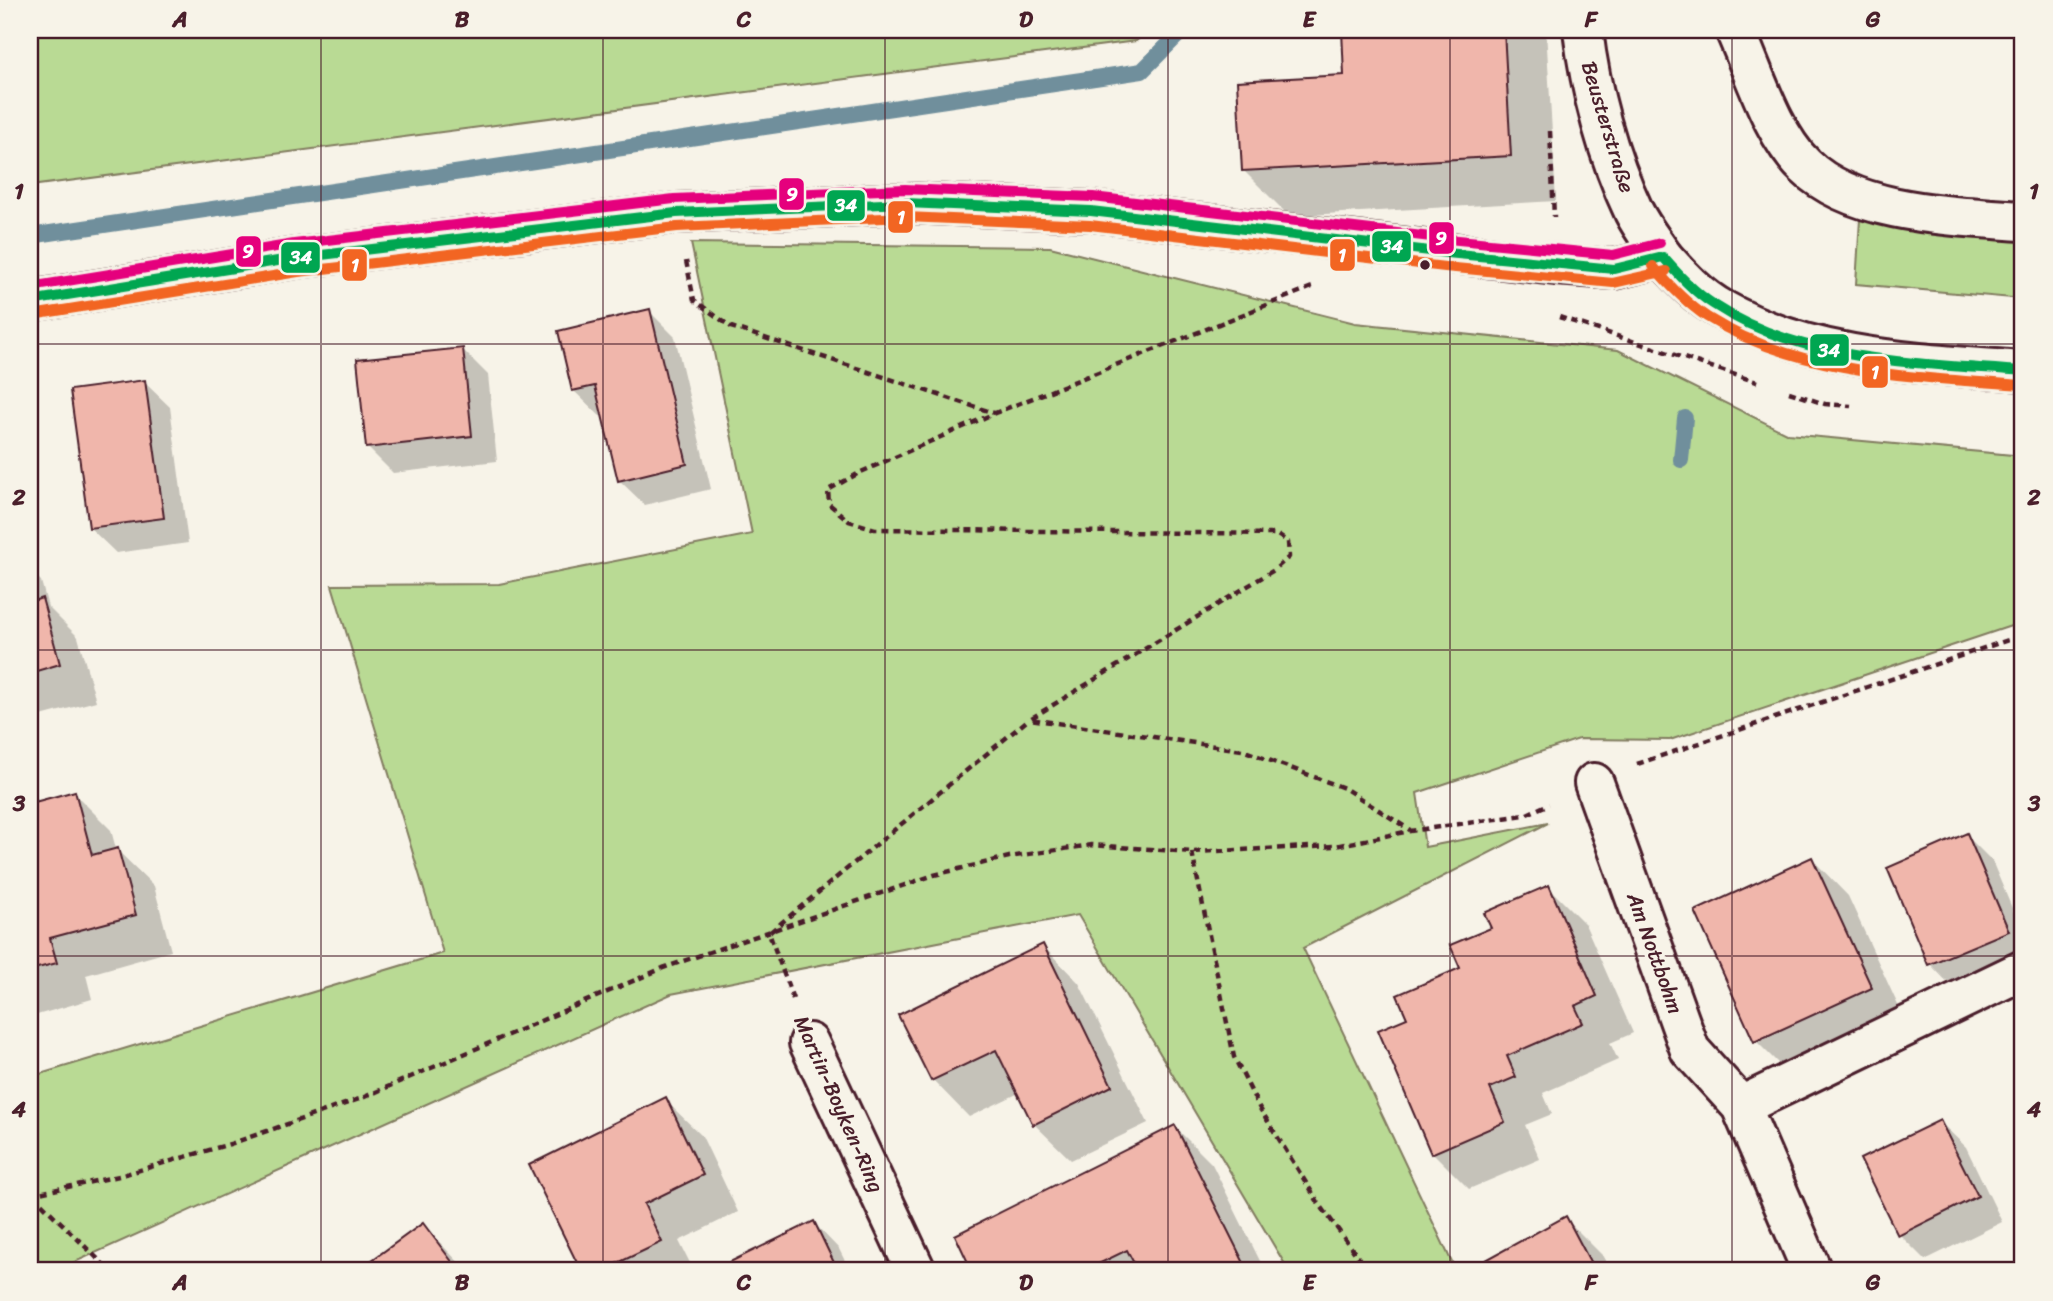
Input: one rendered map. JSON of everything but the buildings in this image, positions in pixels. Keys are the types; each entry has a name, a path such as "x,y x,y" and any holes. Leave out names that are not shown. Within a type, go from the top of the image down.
{"main road":[{"name":"Beusterstraße","path":"1583,30 1586,52 1616,163 1635,213 1663,257 1684,281 1721,310 1762,328 1850,355 2023,371"},
{"path":"1735,30 1771,116 1805,166 1845,194 1932,214 2023,221"},
{"path":"30,301 296,258 676,213 906,203 1091,211 1555,265 1614,269 1663,257"},
{"name":"Am Nottbohm","path":"1594,783 1690,1050 1741,1106 1812,1271"},
{"path":"1741,1106 2023,970"},
{"name":"Martin-Boyken-Ring","path":"808,1043 916,1271"}],"path":[{"path":"1550,122 1555,265"},
{"path":"676,213 694,300 731,327 995,413"},
{"path":"769,933 1030,719 1274,570 1289,556 1287,542 1276,534 875,529 849,522 829,504 828,490 860,471 995,413 1312,287 1327,239"},
{"path":"31,1194 119,1176 230,1144 362,1098 663,968 934,875 1009,857 1091,845 1192,852 1335,846 1410,831 1525,815 1646,760 2023,635"},
{"path":"1030,719 1242,750 1344,788 1410,831"},
{"path":"1192,852 1234,1057 1259,1107 1310,1190 1367,1271"},
{"name":"Martin-Boyken-Ring","path":"769,933 808,1043"},
{"path":"31,1194 110,1271"}],"green space":[{"path":"30,30 1149,30 1136,41 30,186"},
{"path":"1860,219 2023,232 2023,299 1856,284"},
{"path":"691,243 1050,247 1355,323 1618,350 1788,434 2023,456 2023,622 1670,740 1579,739 1417,793 1425,847 1548,823 1303,948 1456,1271 1289,1271 1078,915 671,994 55,1271 30,1271 30,1077 443,953 332,585 499,584 752,534"}],"waterway":[{"path":"30,236 1142,71 1183,30"},
{"path":"1681,460 1685,418"}],"transit line":[{"name":"9","path":"30,287 294,244 674,199 905,189 1093,197 1448,239 1613,255 1660,243"},
{"name":"34","path":"30,301 296,258 676,213 906,203 1091,211 1447,253 1614,269 1663,257"},
{"name":"1","path":"32,315 298,272 677,227 906,217 1090,225 1445,267 1613,283 1666,271"},
{"name":"34","path":"1663,257 1680,276 1713,304 1748,323 1785,338 1863,357 2023,371"},
{"name":"1","path":"1653,266 1678,293 1707,317 1780,351 1860,370 2022,385"}]}
